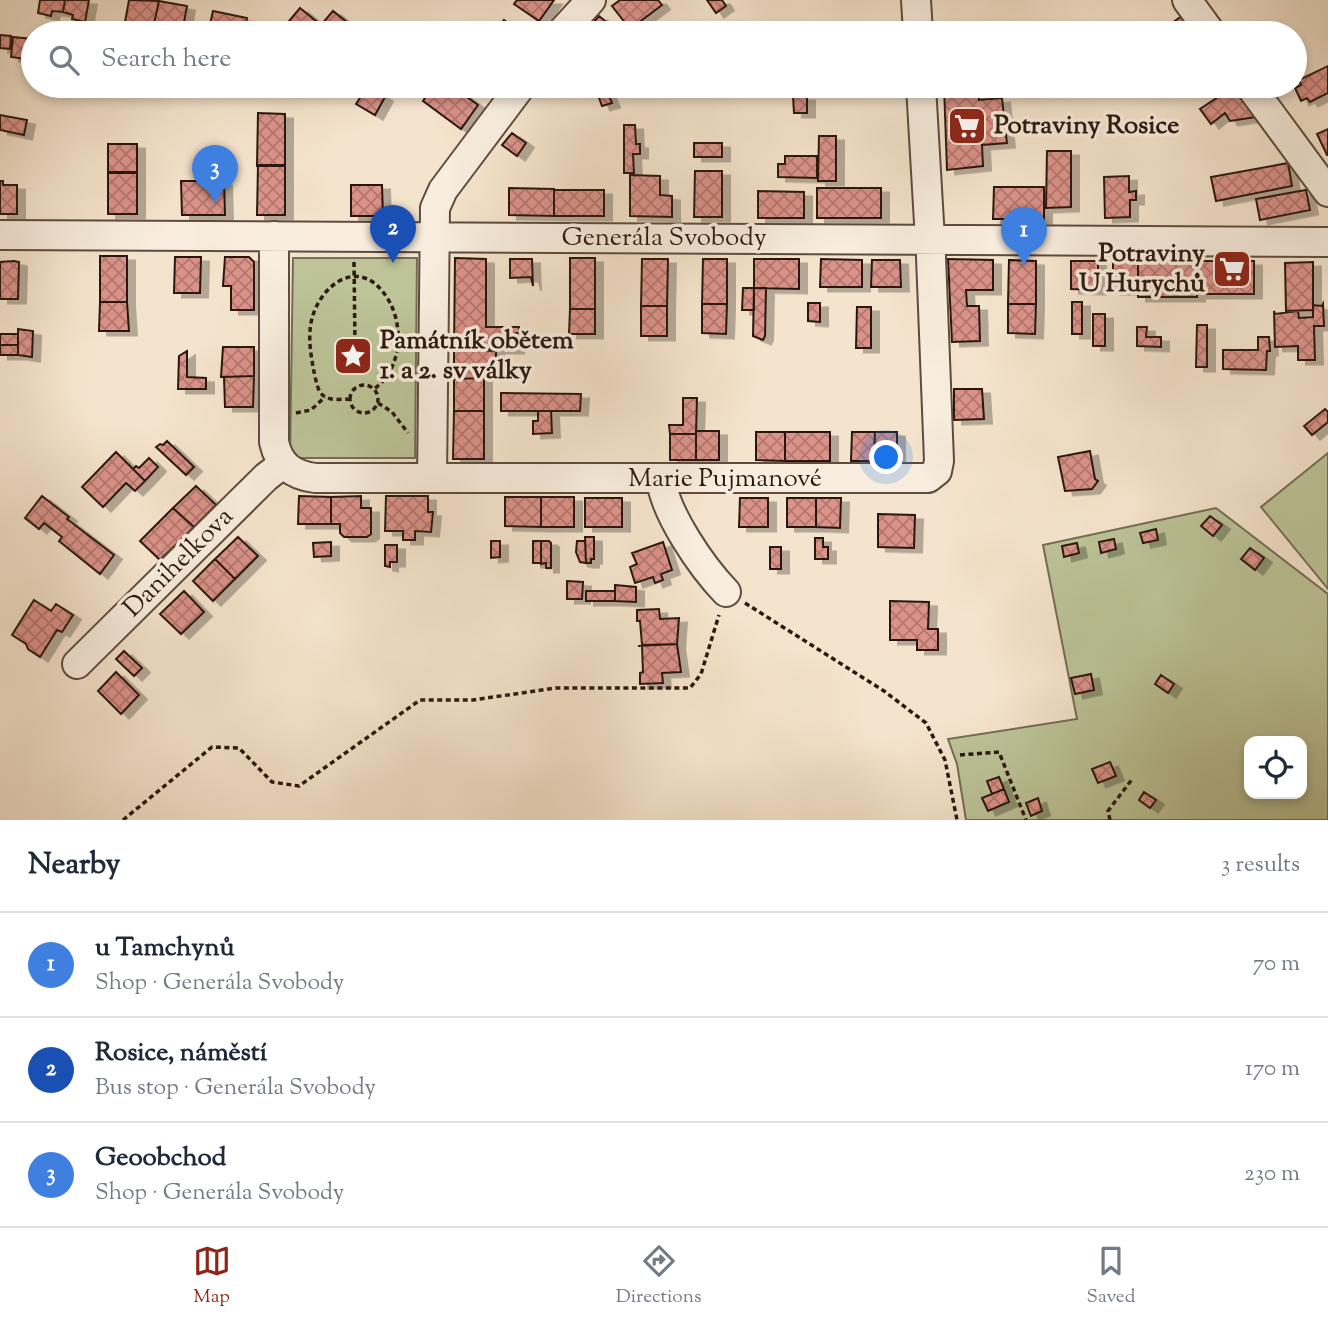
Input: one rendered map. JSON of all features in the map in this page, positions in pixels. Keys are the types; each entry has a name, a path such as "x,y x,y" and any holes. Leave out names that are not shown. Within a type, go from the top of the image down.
{"street":[{"path":"572,21 591,0"},
{"path":"916,0 917,21"},
{"path":"1187,0 1202,21"},
{"path":"432,478 435,208 443,190 512,98"},
{"path":"922,98 930,240"},
{"path":"1259,98 1328,192"},
{"name":"Generála Svobody","path":"0,235 1328,242"},
{"path":"274,236 274,442 283,464"},
{"name":"Marie Pujmanové","path":"283,464 297,474 315,478 922,479 933,476 939,461 930,240"},
{"name":"Danihelkova","path":"77,664 266,477 283,464"},
{"path":"662,479 666,502 704,566 726,592"}],"path":[{"path":"354,253 355,347"},
{"path":"325,397 317,385 311,325 317,304 327,289 342,279 354,277 370,281 380,288 390,301 397,323 396,358 390,372 374,389"},
{"path":"365,385 374,389 378,403 372,411 363,413 354,408 352,392 365,385"},
{"path":"273,412 305,412 325,397 351,399"},
{"path":"378,403 387,408 405,431 432,444"},
{"path":"123,820 212,747 239,748 272,782 299,786 420,700 472,700 556,688 690,688 701,674 726,592 884,691 926,723 945,760 957,820"},
{"path":"960,755 999,752 1026,820"},
{"path":"1110,820 1108,811 1133,778"}],"green space":[{"path":"293,258 417,258 415,458 290,458"},
{"path":"1328,453 1328,589 1261,507"},
{"path":"1216,508 1328,594 1328,820 966,820 957,764 948,739 1077,719 1043,545"}],"building":[{"path":"40,0 65,0 63,12 52,11 51,16 38,13"},
{"path":"65,0 89,0 85,21 72,19 73,15 63,12"},
{"path":"129,0 159,1 155,21 125,21"},
{"path":"517,0 554,0 539,21 514,4"},
{"path":"620,0 658,0 662,5 641,21 624,21 612,6"},
{"path":"707,0 722,0 726,6 716,13"},
{"path":"159,1 187,6 184,21 155,21"},
{"path":"300,8 316,21 289,21"},
{"path":"213,11 247,18 246,21 211,21"},
{"path":"333,11 346,21 324,21"},
{"path":"0,35 11,36 10,49 0,48"},
{"path":"13,37 21,38 21,58 11,57"},
{"path":"1328,66 1328,93 1310,102 1307,98 1307,76"},
{"path":"360,98 384,98 375,115 356,104"},
{"path":"425,98 468,98 478,105 461,129 423,101"},
{"path":"599,98 610,98 612,103 602,106"},
{"path":"793,98 807,98 807,113 794,113"},
{"path":"944,98 1002,98 1007,143 982,145 983,166 947,170"},
{"path":"1216,98 1241,98 1256,117 1230,121 1225,113 1211,124 1200,109"},
{"path":"258,113 285,114 285,166 257,166"},
{"path":"0,115 27,120 24,135 0,130"},
{"path":"624,125 635,125 636,144 640,144 640,154 633,154 634,173 624,173"},
{"path":"1328,129 1328,155 1327,155 1317,134"},
{"path":"512,133 526,143 517,156 502,145"},
{"path":"819,136 836,136 836,181 818,181"},
{"path":"694,143 722,143 722,157 694,157"},
{"path":"108,144 137,144 137,173 108,173"},
{"path":"1047,151 1071,151 1071,207 1046,208"},
{"path":"785,156 817,156 817,178 778,177 778,164 785,164"},
{"path":"1288,163 1292,186 1216,201 1211,177"},
{"path":"258,165 285,165 285,215 257,215"},
{"path":"695,171 722,171 722,217 694,217"},
{"path":"108,172 137,172 137,214 108,214"},
{"path":"630,175 660,176 660,195 672,196 672,217 630,216"},
{"path":"1129,176 1129,192 1136,191 1136,200 1130,200 1130,217 1105,218 1104,177"},
{"path":"0,181 3,181 3,185 17,185 17,214 0,214"},
{"path":"181,181 224,181 225,215 182,215"},
{"path":"351,185 382,185 383,216 351,216"},
{"path":"994,187 1044,187 1044,219 993,219"},
{"path":"509,188 554,189 554,216 509,215"},
{"path":"817,188 881,188 881,218 817,218"},
{"path":"554,190 604,190 604,216 554,216"},
{"path":"1306,190 1310,210 1260,220 1256,199"},
{"path":"758,191 804,192 804,218 758,218"},
{"path":"100,256 127,256 127,302 100,302"},
{"path":"175,257 201,257 200,293 174,293"},
{"path":"225,257 249,257 254,262 254,310 231,310 231,286 223,286"},
{"path":"455,258 486,259 486,327 519,327 519,333 516,333 516,349 454,349"},
{"path":"570,258 595,258 595,309 570,309"},
{"path":"510,259 532,259 533,286 531,277 510,278"},
{"path":"642,259 668,259 667,306 641,306"},
{"path":"703,259 727,259 727,304 702,304"},
{"path":"754,259 799,259 799,289 754,288"},
{"path":"821,259 862,260 862,287 820,287"},
{"path":"948,259 993,260 993,290 966,290 967,306 979,306 980,341 952,342"},
{"path":"872,260 900,260 901,287 871,287"},
{"path":"1009,260 1036,261 1036,304 1008,304"},
{"path":"1138,260 1138,290 1113,290 1113,261"},
{"path":"1138,260 1197,261 1197,297 1138,297"},
{"path":"1071,261 1098,261 1098,290 1071,289"},
{"path":"1197,261 1254,261 1254,294 1197,294"},
{"path":"0,262 19,262 18,299 0,299"},
{"path":"1313,262 1313,310 1286,311 1285,263"},
{"path":"743,288 754,288 754,310 742,310"},
{"path":"754,288 766,288 763,340 753,336"},
{"path":"100,302 127,302 129,331 99,331"},
{"path":"1072,302 1082,302 1082,334 1072,334"},
{"path":"808,303 820,303 820,322 808,321"},
{"path":"702,304 727,304 726,334 702,333"},
{"path":"1008,304 1036,304 1035,334 1008,333"},
{"path":"1323,304 1324,326 1314,326 1315,360 1298,360 1298,346 1275,347 1274,311 1275,314 1298,311 1299,318 1313,317 1313,305"},
{"path":"641,306 667,306 667,336 641,336"},
{"path":"857,307 871,307 871,348 856,348"},
{"path":"570,309 595,309 595,334 569,334"},
{"path":"1093,314 1105,314 1105,346 1093,346"},
{"path":"1197,325 1207,325 1207,367 1196,367"},
{"path":"1137,327 1147,327 1146,337 1161,337 1161,347 1137,346"},
{"path":"18,329 33,331 32,357 18,355"},
{"path":"0,334 18,334 18,345 0,345"},
{"path":"1258,337 1269,337 1270,351 1267,351 1266,370 1223,369 1223,350 1258,350"},
{"path":"0,345 18,345 18,355 0,355"},
{"path":"223,347 254,347 254,376 221,377"},
{"path":"454,349 496,351 496,366 485,366 484,378 454,379"},
{"path":"187,351 187,377 206,378 206,389 178,389 179,356"},
{"path":"254,376 253,407 225,407 224,377"},
{"path":"484,378 484,411 454,411 454,379"},
{"path":"954,389 982,389 984,419 954,420"},
{"path":"501,393 581,394 580,411 501,411"},
{"path":"683,398 697,398 696,434 670,434 669,425 683,425"},
{"path":"1325,409 1328,412 1328,422 1312,435 1304,426"},
{"path":"454,411 484,411 484,459 453,459"},
{"path":"538,411 551,411 552,433 533,434 533,421 538,421"},
{"path":"696,431 719,431 719,460 696,460"},
{"path":"756,432 785,432 785,461 756,460"},
{"path":"785,432 830,432 830,461 785,461"},
{"path":"852,432 875,432 874,461 851,461"},
{"path":"875,432 897,432 897,461 874,461"},
{"path":"670,434 696,434 696,460 670,460"},
{"path":"167,441 194,467 186,475 156,447"},
{"path":"1090,451 1095,479 1098,481 1092,489 1065,491 1058,457"},
{"path":"116,452 145,481 135,491 126,483 103,507 82,487"},
{"path":"149,458 158,467 145,481 133,469 136,466 139,468"},
{"path":"196,486 216,505 194,527 173,508"},
{"path":"42,496 114,555 100,574 59,541 62,537 44,523 39,529 25,518"},
{"path":"299,496 331,497 331,524 298,524"},
{"path":"361,496 361,508 371,508 371,534 367,537 344,537 340,533 340,524 331,524 331,497"},
{"path":"386,496 428,496 428,512 433,512 431,532 415,531 415,540 403,540 403,531 385,531"},
{"path":"505,497 541,497 541,527 505,526"},
{"path":"541,497 574,497 574,527 541,527"},
{"path":"585,498 622,498 622,527 585,527"},
{"path":"740,498 768,498 768,527 739,527"},
{"path":"787,498 816,498 816,527 787,527"},
{"path":"816,498 841,498 840,528 816,527"},
{"path":"173,508 194,527 160,560 140,541"},
{"path":"878,514 915,515 914,548 878,547"},
{"path":"1210,516 1222,525 1213,536 1201,526"},
{"path":"1156,529 1158,540 1143,543 1140,533"},
{"path":"238,537 258,556 235,579 215,559"},
{"path":"585,537 594,537 594,559 591,559 591,563 586,563"},
{"path":"815,538 823,538 823,547 828,547 828,559 815,559"},
{"path":"1114,539 1116,549 1101,553 1099,542"},
{"path":"491,541 500,541 500,557 491,558"},
{"path":"533,541 541,541 541,563 533,563"},
{"path":"541,541 551,543 551,568 546,568 546,563 541,564"},
{"path":"577,541 585,541 586,563 580,562 576,552"},
{"path":"331,542 331,556 314,557 313,543"},
{"path":"663,542 672,570 661,574 663,580 655,583 653,577 635,583 630,567 637,564 632,553"},
{"path":"1077,543 1079,553 1064,557 1062,546"},
{"path":"385,545 397,545 397,562 390,562 390,567 385,566"},
{"path":"770,547 781,547 781,569 770,569"},
{"path":"1250,548 1264,558 1255,570 1241,559"},
{"path":"215,559 235,579 213,601 193,581"},
{"path":"567,581 583,582 582,599 567,599"},
{"path":"615,585 636,587 636,602 615,601"},
{"path":"184,591 204,612 181,634 160,614"},
{"path":"586,591 615,591 615,601 586,601"},
{"path":"34,600 51,611 56,604 73,615 62,632 57,630 40,657 12,635"},
{"path":"890,601 929,602 928,629 938,629 938,650 917,650 917,640 890,640"},
{"path":"659,609 660,619 679,618 677,644 642,645 637,610"},
{"path":"677,644 681,672 662,673 663,683 640,684 640,673 643,672 642,646 638,646"},
{"path":"124,651 142,668 134,676 116,659"},
{"path":"116,672 139,695 121,714 98,691"},
{"path":"1091,674 1094,690 1075,694 1071,678"},
{"path":"1161,675 1174,684 1168,693 1155,684"},
{"path":"1110,762 1116,776 1098,783 1092,769"},
{"path":"999,777 1004,789 992,794 987,781"},
{"path":"1004,789 1009,802 988,811 982,798"},
{"path":"1144,792 1156,800 1150,808 1139,800"},
{"path":"1038,798 1042,811 1031,816 1026,803"}],"place":[{"name":"Potraviny Rosice","path":"967,126"},
{"name":"Geoobchod","path":"215,203"},
{"name":"Rosice, náměstí","path":"393,263"},
{"name":"u Tamchynů","path":"1024,265"},
{"name":"Potraviny U Hurychů","path":"1232,269"},
{"name":"Památník obětem 1. a 2. sv války","path":"353,356"}]}
